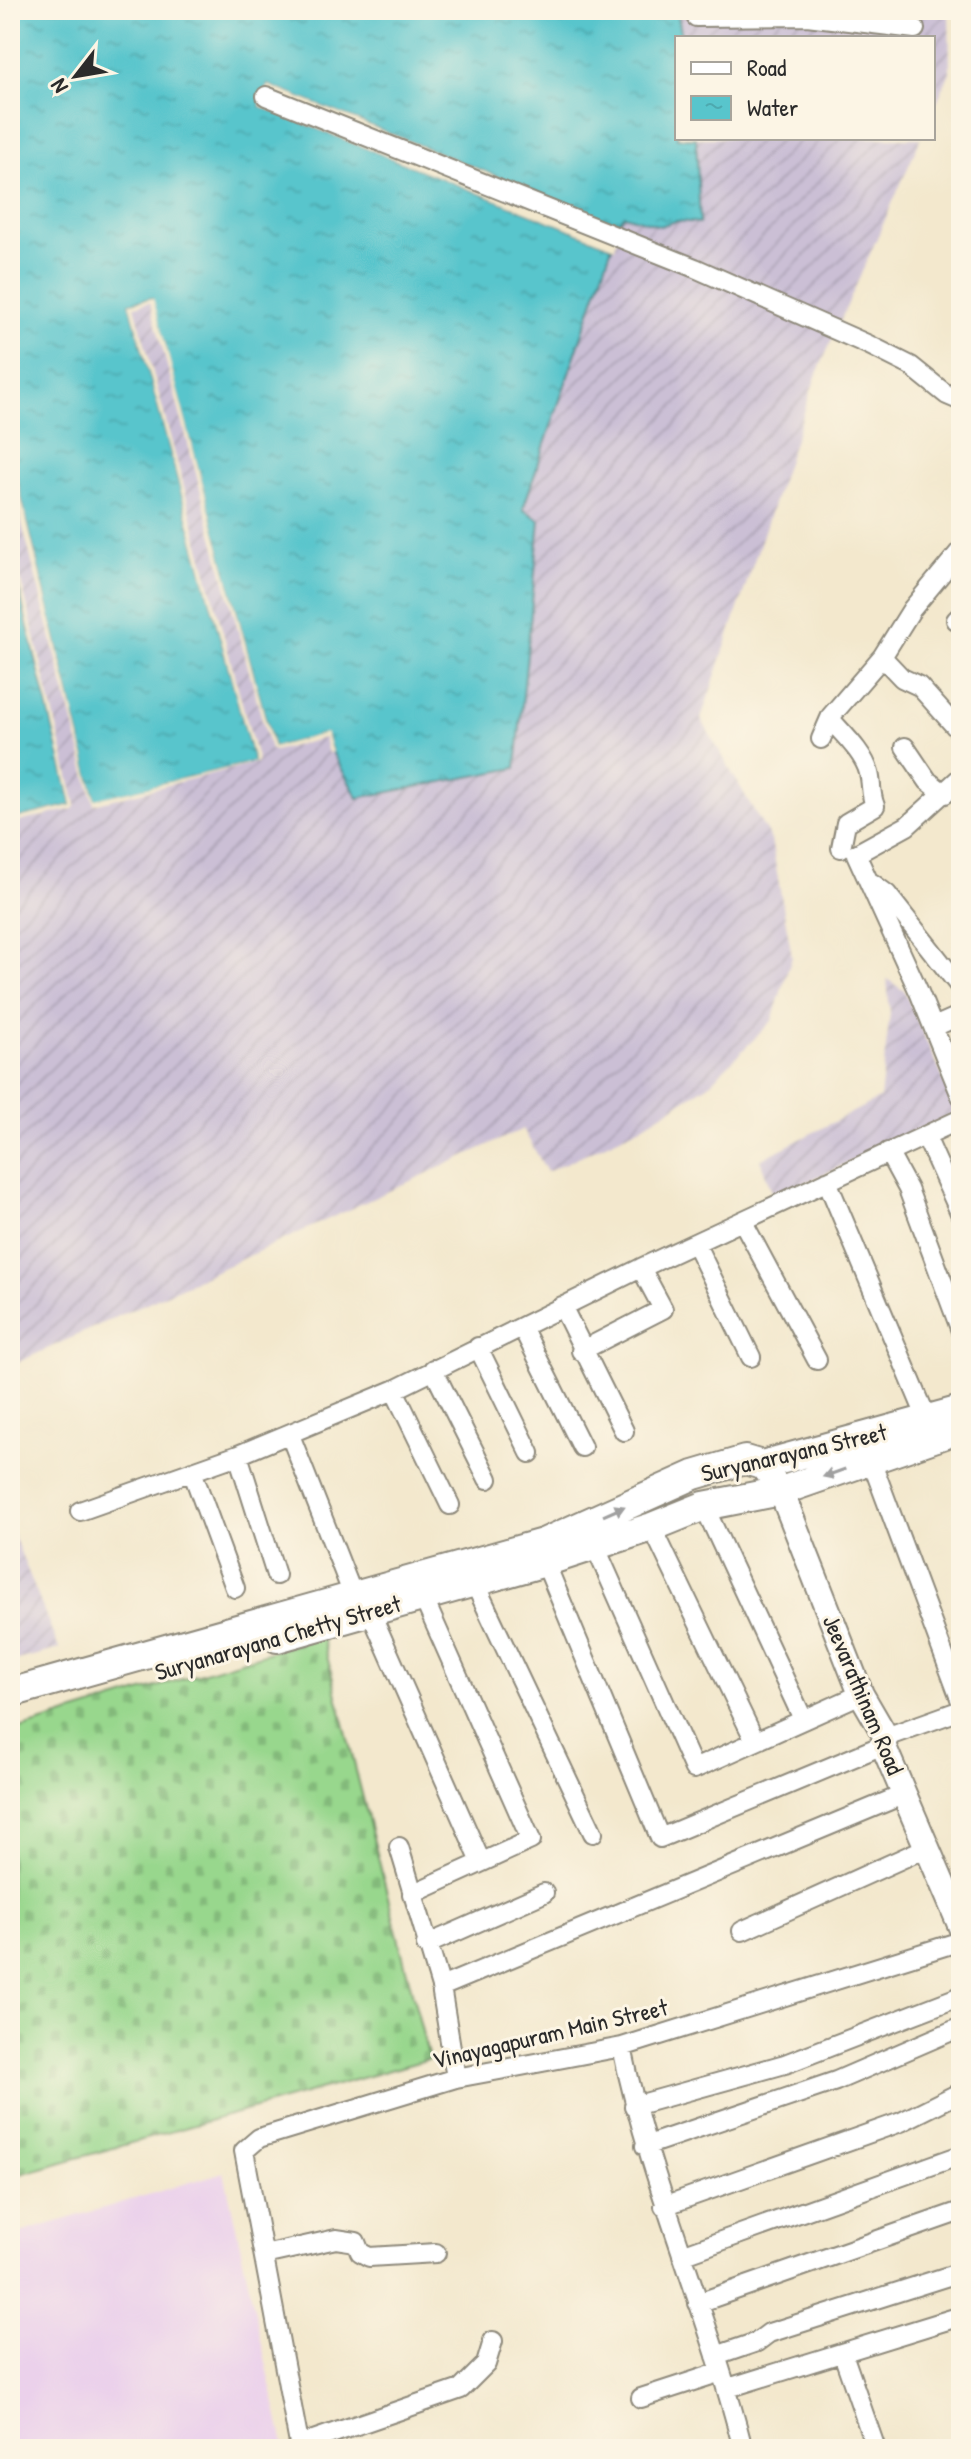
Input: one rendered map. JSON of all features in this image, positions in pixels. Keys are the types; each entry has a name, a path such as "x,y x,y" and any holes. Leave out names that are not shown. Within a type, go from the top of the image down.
{"main road":[{"name":"Suryanarayana Street","path":"544,1552 694,1475 745,1460 762,1465 961,1410"},
{"name":"Suryanarayana Street","path":"544,1552 595,1546 704,1506 781,1491 961,1429"},
{"name":"Jeevarathinam Road","path":"762,1465 781,1491 861,1694 884,1741 961,1927"},
{"name":"Suryanarayana Chetty Street","path":"10,1711 362,1603 544,1552"},
{"name":"Suryanarayana Chetty Street","path":"10,1693 216,1637 362,1603 423,1597 474,1582 544,1552"}],"street":[{"path":"696,17 807,16 915,29"},
{"path":"266,96 695,268 911,366 947,395 961,401"},
{"path":"821,739 830,719 882,657 912,609 961,550"},
{"path":"882,657 902,678 919,686 961,733"},
{"path":"830,719 856,749 869,773 868,788 875,806 846,823 841,848"},
{"path":"905,747 928,781 945,794"},
{"path":"961,777 907,826 856,854 934,1027 961,1096"},
{"path":"869,882 887,894 961,988"},
{"path":"934,1027 961,1015"},
{"path":"80,1511 290,1435 394,1390 641,1268 961,1119"},
{"path":"926,1137 961,1215"},
{"path":"888,1152 908,1189 961,1331"},
{"path":"827,1181 928,1421"},
{"path":"743,1222 817,1360"},
{"path":"696,1245 751,1357"},
{"path":"581,1351 663,1309 641,1268"},
{"path":"562,1306 581,1351 624,1431"},
{"path":"522,1327 582,1447"},
{"path":"478,1347 530,1453"},
{"path":"433,1369 488,1479"},
{"path":"394,1390 450,1505"},
{"path":"290,1435 362,1603 481,1862"},
{"path":"238,1455 276,1575"},
{"path":"871,1460 961,1701"},
{"path":"192,1471 235,1588"},
{"path":"704,1506 803,1719"},
{"path":"652,1527 755,1741"},
{"path":"595,1546 694,1769 861,1694"},
{"path":"544,1552 660,1838 961,1710"},
{"path":"474,1582 593,1833"},
{"path":"412,1894 531,1840 423,1597"},
{"path":"441,1987 905,1794"},
{"path":"399,1847 441,1987 456,2078"},
{"path":"742,1931 928,1847"},
{"path":"426,1945 544,1893"},
{"name":"Vinayagapuram Main Street","path":"264,2255 244,2151 259,2138 456,2078 622,2047 961,1941"},
{"path":"634,2106 785,2064 961,1996"},
{"path":"645,2146 836,2081 961,2027"},
{"path":"622,2047 645,2146 722,2372 743,2449"},
{"path":"664,2206 889,2127 961,2092"},
{"path":"682,2255 917,2174 961,2155"},
{"path":"698,2303 961,2211"},
{"path":"436,2253 369,2257 360,2252 356,2242 336,2239 264,2255 300,2447 461,2389 486,2364 493,2341"},
{"path":"722,2372 769,2333 961,2272"},
{"path":"641,2398 722,2372 843,2354 961,2316"},
{"path":"843,2354 876,2449"}],"shaded area":[{"path":"677,10 949,10 950,72 935,106 935,36 682,36"},
{"path":"260,106 659,226 676,221 700,223 696,140 920,140 816,376 701,719 771,840 792,956 772,1021 708,1085 641,1127 547,1172 523,1129 10,1366 10,820 72,805 10,553 10,477 16,476 130,303 153,298 523,510 612,246"},
{"path":"887,979 904,991 958,1112 774,1197 760,1160 880,1098 890,1013"},
{"path":"10,1526 59,1649 10,1662"},
{"path":"224,2172 285,2449 10,2449 10,2236"}],"green space":[{"path":"322,1636 429,2059 10,2177 10,1732"}],"water":[{"path":"10,10 677,10 682,36 675,36 675,140 696,140 700,223 676,221 660,226 624,215 616,224 268,85 260,106 612,246 523,509 540,520 516,768 358,798 332,752 326,734 273,747 152,298 130,303 254,762 95,800 16,476 10,477"},
{"path":"10,553 72,805 10,820"}],"pier":[{"path":"268,85 620,226 615,247 260,106"},
{"path":"153,298 273,747 326,733 332,752 328,753 324,738 274,751 270,749 150,302 135,306 258,762 94,804 10,477 16,476 95,799 254,762 130,303"},
{"path":"10,549 14,552 76,805 73,809 10,824 10,820 72,805"}]}
